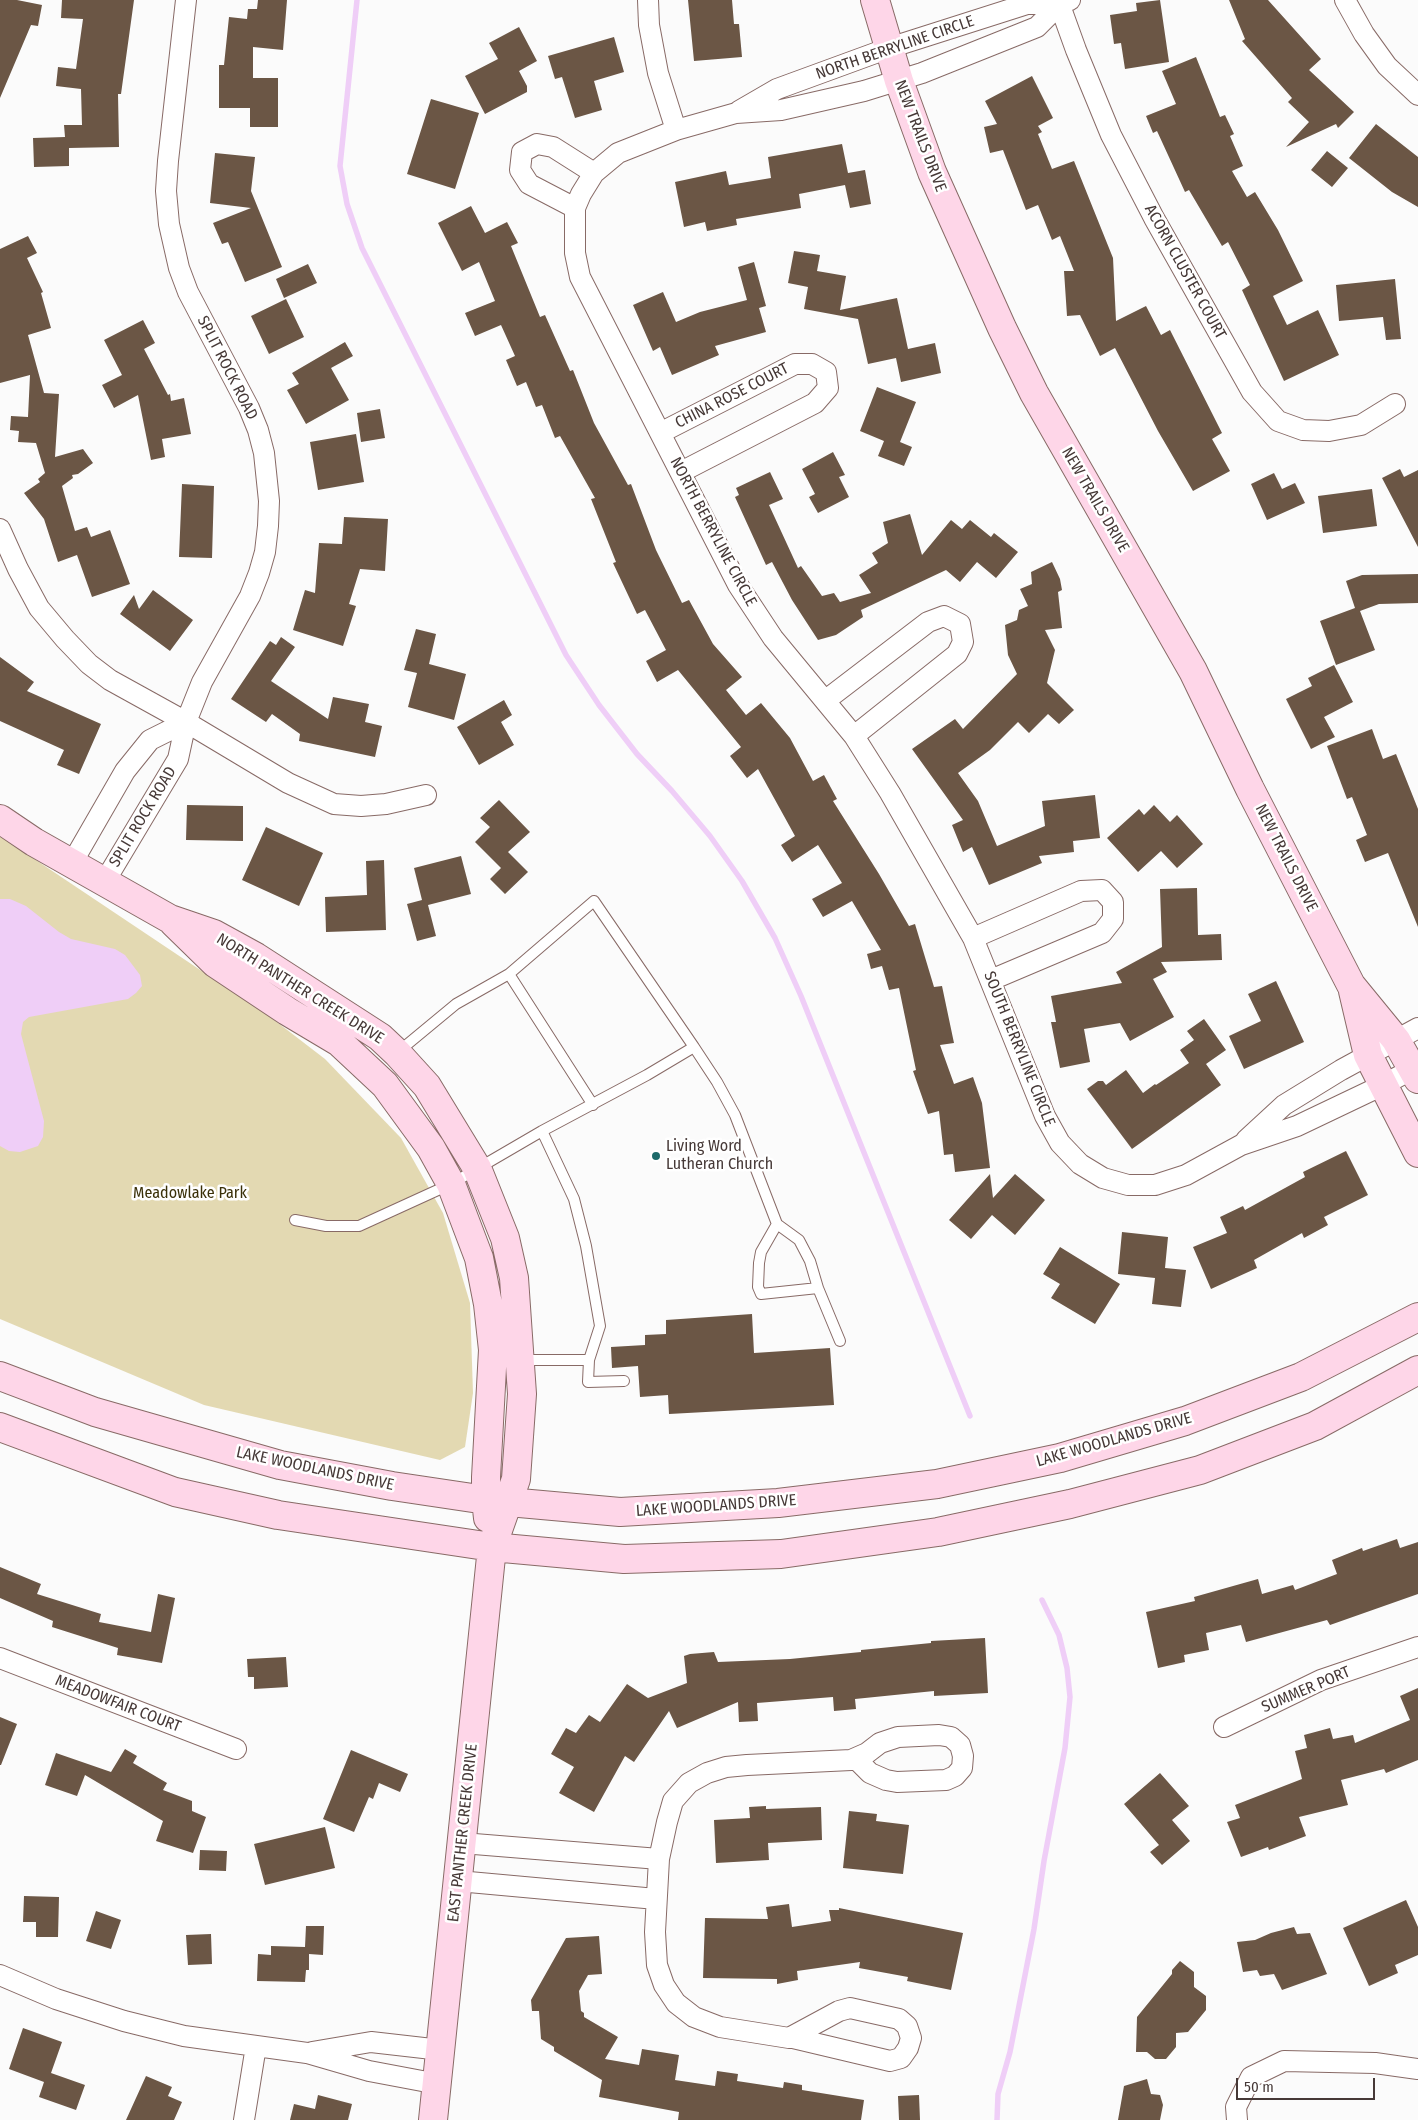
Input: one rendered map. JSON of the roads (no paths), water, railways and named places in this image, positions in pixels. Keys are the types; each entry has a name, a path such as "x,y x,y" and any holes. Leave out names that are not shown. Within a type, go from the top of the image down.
{"street":[{"name":"SPLIT ROCK ROAD","path":"105,881 178,759 186,722 202,682 250,596 265,552 269,502 264,453 258,430 245,400 188,292 175,254 169,224 166,191 168,161 186,0"},
{"path":"648,0 649,25 658,73 676,130"},
{"name":"NEW TRAILS DRIVE","path":"875,0 899,81 932,172 1002,328 1034,393 1193,671 1250,789 1351,985 1368,1055 1418,1153"},
{"path":"1345,0 1364,34 1388,66 1418,95"},
{"name":"NORTH BERRYLINE CIRCLE","path":"736,113 777,89 889,48 1027,4 1063,2"},
{"name":"NORTH BERRYLINE CIRCLE","path":"925,854 854,736 773,638 738,585 580,277 575,253 576,208 581,194 594,173 618,154 639,144 676,130 736,113 781,110 899,81 1037,27 1063,2"},
{"name":"ACORN CLUSTER COURT","path":"1063,2 1076,50 1111,135 1154,218 1252,392 1278,421 1303,430 1329,431 1361,425 1395,404"},
{"path":"576,208 529,184 520,170 522,152 537,144 553,147 594,173"},
{"name":"CHINA ROSE COURT","path":"660,433 795,364 812,364 826,372 828,388 815,403 681,472"},
{"path":"0,529 18,569 39,608 65,640 89,664 110,680 288,782 334,804 361,806 386,804 426,795"},
{"path":"826,700 928,622 944,616 960,624 963,642 957,654 854,736"},
{"path":"72,863 125,771 150,740 186,722"},
{"name":"NORTH PANTHER CREEK DRIVE","path":"0,819 34,842 170,919 214,934 349,1016 380,1037 427,1086 477,1168 505,1238 514,1278 522,1394 516,1479 497,1501"},
{"name":"SOUTH BERRYLINE CIRCLE","path":"925,854 974,938 1045,1116 1060,1142 1080,1164 1103,1178 1128,1185 1155,1185 1186,1175 1241,1145 1297,1126 1416,1071"},
{"path":"974,938 1081,891 1102,890 1113,902 1113,919 1102,933 991,980"},
{"name":"NORTH PANTHER CREEK DRIVE","path":"170,919 215,963 287,1011 339,1042 359,1060 391,1093 432,1148 451,1184 479,1258 494,1350 497,1501 492,1547"},
{"name":"NEW TRAILS DRIVE","path":"1351,985 1407,1034 1416,1071"},
{"name":"SOUTH BERRYLINE CIRCLE","path":"1241,1145 1284,1105 1407,1034"},
{"name":"LAKE WOODLANDS DRIVE","path":"0,1376 95,1412 280,1465 392,1486 497,1501 620,1512 778,1503 937,1484 1060,1458 1185,1421 1301,1376 1418,1317"},
{"path":"0,1427 175,1492 278,1514 492,1547 624,1559 781,1554 938,1532 1070,1504 1200,1470 1315,1426 1418,1370"},
{"name":"EAST PANTHER CREEK DRIVE","path":"433,2120 492,1547"},
{"name":"SUMMER PORT","path":"1224,1727 1321,1680 1418,1647"},
{"name":"MEADOWFAIR COURT","path":"0,1658 236,1749"},
{"path":"789,2038 839,2011 850,2008 899,2019 907,2026 911,2038 908,2048 901,2058 890,2061 789,2038 720,2026 694,2017 676,2003 664,1985 657,1965 655,1932 659,1859 673,1801 688,1783 707,1773 726,1767 747,1765 851,1760 856,1759 870,1773 897,1782 946,1780 955,1776 962,1768 963,1756 960,1745 951,1737 939,1735 898,1737 880,1743 867,1753 851,1760"},
{"path":"462,1843 659,1859"},
{"path":"458,1881 657,1889"},
{"path":"1,1979 124,2021 184,2036 307,2053 369,2072 438,2084"},
{"path":"307,2053 371,2042 441,2050"},
{"path":"244,2120 256,2046"},
{"path":"1237,2120 1236,2107 1251,2077 1284,2061 1375,2063 1418,2069"}],"lane":[{"path":"397,1053 456,1004 509,974 594,901 717,1082 735,1115 777,1224 799,1240 810,1261 818,1288 840,1341"},
{"path":"509,974 593,1105"},
{"path":"295,1220 326,1226 359,1226 451,1184 694,1047"},
{"path":"542,1131 574,1199 586,1246 600,1326 589,1360 588,1382 624,1382"},
{"path":"777,1224 760,1257 758,1287 761,1294 818,1288"},
{"path":"520,1360 589,1360"}],"waterway":[{"path":"357,0 340,166 347,204 362,248 566,655 599,705 637,754 672,791 710,836 742,881 775,938 801,996 970,1416"},
{"path":"997,2120 998,2094 1010,2052 1034,1929 1044,1861 1065,1748 1070,1697 1067,1668 1059,1635 1042,1600"}],"place":[{"name":"Living Word Lutheran Church","path":"656,1156"}],"park label":[{"name":"Meadowlake Park","path":"190,1194"}]}
